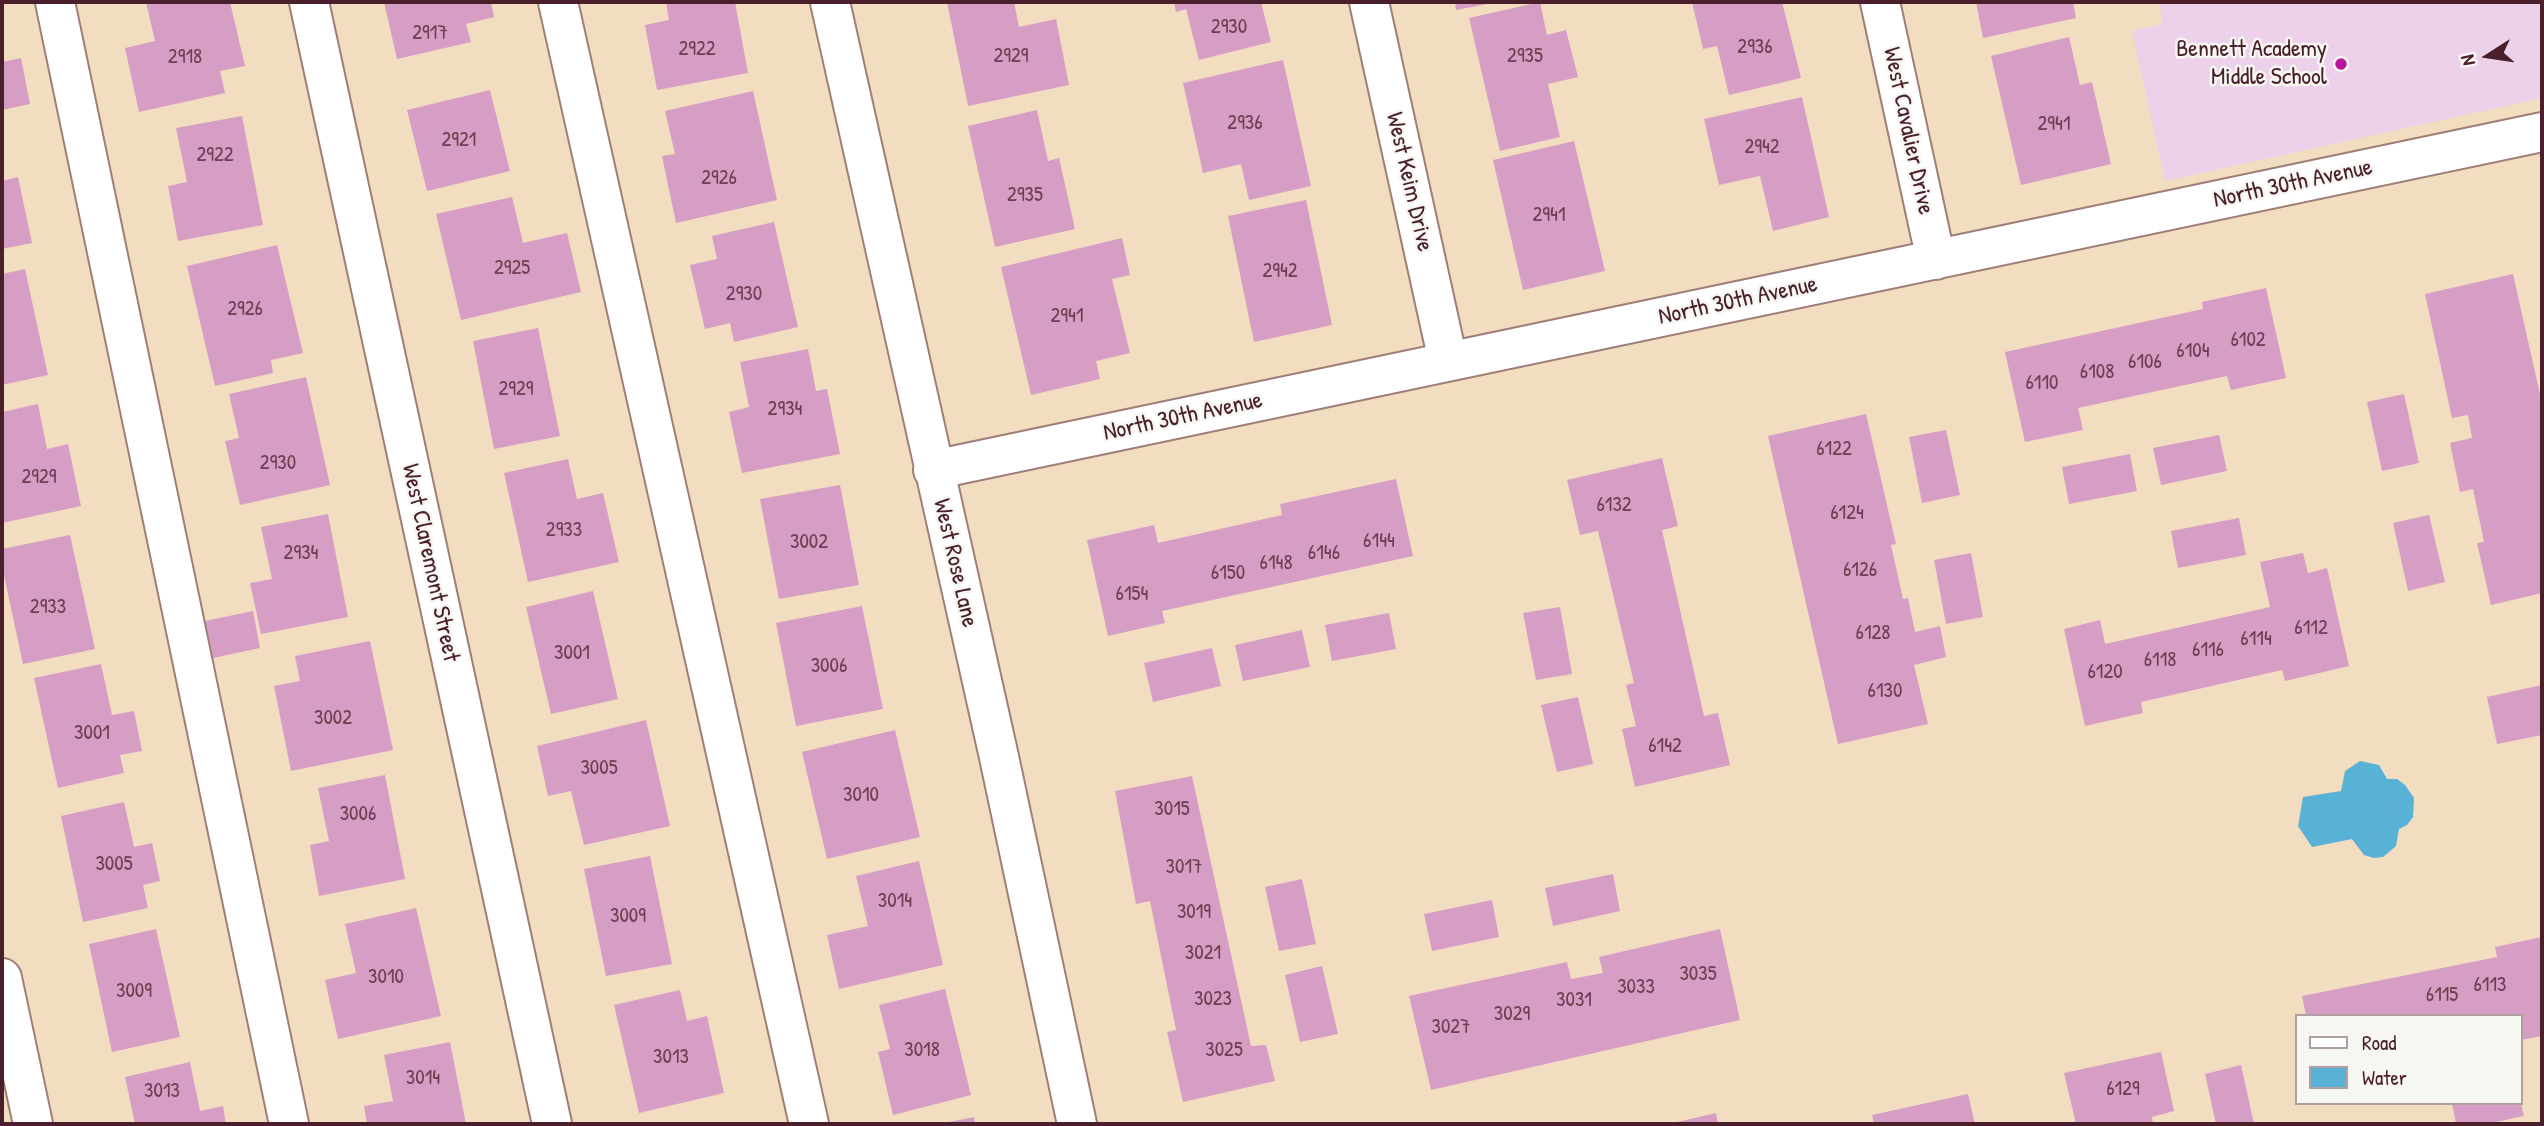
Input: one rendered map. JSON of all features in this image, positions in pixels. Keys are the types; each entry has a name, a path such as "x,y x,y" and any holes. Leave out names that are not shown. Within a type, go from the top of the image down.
{"street":[{"path":"55,2 289,1124"},
{"name":"West Claremont Street","path":"309,2 552,1124"},
{"path":"558,2 809,1124"},
{"name":"West Rose Lane","path":"830,2 999,757 1077,1124"},
{"name":"West Keim Drive","path":"1369,2 1448,361"},
{"name":"West Cavalier Drive","path":"1880,2 1936,260"},
{"name":"North 30th Avenue","path":"933,470 2542,132"},
{"path":"2,978 33,1124"}],"shaded area":[{"name":"Bennett Academy Middle School","path":"2159,2 2542,2 2542,98 2165,181 2132,31 2163,24"}],"water":[{"path":"2360,761 2379,765 2387,779 2397,779 2414,798 2413,817 2407,825 2399,829 2396,846 2383,857 2364,855 2352,839 2312,847 2298,826 2303,797 2341,791 2345,771"}],"building":[{"path":"146,2 230,2 245,66 220,71 225,93 139,112 125,48 155,41"},
{"path":"384,2 491,2 494,17 466,24 471,42 397,59"},
{"path":"666,2 735,2 748,73 657,90 645,25 669,20"},
{"path":"947,2 1014,2 1019,27 1056,19 1069,85 968,106"},
{"path":"1174,2 1261,2 1271,42 1199,60 1186,9 1176,12"},
{"path":"1455,2 1493,2 1493,3 1456,10"},
{"path":"1540,2 1547,35 1566,30 1578,77 1548,84 1560,137 1500,151 1469,18"},
{"path":"1692,2 1782,2 1801,78 1729,95 1717,46 1703,49"},
{"path":"1976,2 2073,2 2076,18 1983,38"},
{"path":"2069,37 2080,85 2092,82 2111,164 2021,185 1991,56"},
{"path":"21,58 30,104 2,110 2,62"},
{"path":"1283,60 1311,186 1249,200 1241,164 1203,173 1183,83"},
{"path":"490,90 510,171 427,191 407,110"},
{"path":"753,91 777,200 676,223 662,156 675,154 665,111"},
{"path":"1802,97 1829,217 1773,231 1760,176 1719,185 1704,119"},
{"path":"1037,110 1048,161 1059,158 1075,229 995,247 968,126"},
{"path":"242,116 263,225 178,241 168,186 187,182 176,128"},
{"path":"1574,141 1605,271 1523,290 1493,160"},
{"path":"18,177 32,243 2,249 2,181"},
{"path":"512,197 523,243 567,233 581,292 461,320 436,214"},
{"path":"1306,200 1332,325 1254,342 1228,216"},
{"path":"774,222 798,327 734,342 730,323 705,329 690,265 717,259 712,236"},
{"path":"1122,238 1130,275 1112,279 1130,353 1096,361 1100,379 1031,395 1001,267"},
{"path":"277,245 303,353 271,360 273,373 215,386 187,266"},
{"path":"25,269 48,375 2,385 2,274"},
{"path":"2513,274 2542,403 2542,593 2491,605 2477,543 2484,542 2473,489 2460,492 2450,443 2472,438 2468,415 2452,418 2425,294"},
{"path":"2266,288 2286,378 2231,390 2227,376 2078,408 2083,430 2025,442 2005,352 2203,309 2202,302"},
{"path":"538,328 560,436 494,449 473,341"},
{"path":"808,349 816,391 827,389 840,454 742,473 729,412 749,407 740,362"},
{"path":"306,377 330,485 240,505 225,441 239,438 229,394"},
{"path":"2404,394 2419,463 2382,471 2367,402"},
{"path":"38,404 47,449 68,444 81,506 2,523 2,412"},
{"path":"1866,414 1896,544 1891,545 1903,599 1908,598 1915,632 1940,626 1946,657 1914,665 1928,724 1838,744 1768,436"},
{"path":"1946,430 1960,495 1922,503 1909,437"},
{"path":"2219,435 2227,471 2161,485 2153,448"},
{"path":"2130,454 2137,491 2069,504 2062,467"},
{"path":"1662,458 1678,526 1662,530 1704,716 1718,713 1730,765 1635,787 1622,729 1636,726 1626,685 1634,683 1598,531 1580,535 1567,480"},
{"path":"568,459 577,499 603,493 619,562 528,582 504,473"},
{"path":"1396,479 1413,556 1162,611 1165,623 1108,636 1087,540 1154,525 1158,543 1282,515 1280,504"},
{"path":"840,485 859,585 779,599 760,499"},
{"path":"328,514 348,617 261,634 250,583 272,579 261,527"},
{"path":"2429,515 2445,582 2408,591 2393,523"},
{"path":"2239,518 2246,555 2178,568 2171,531"},
{"path":"70,535 95,649 23,664 2,566 2,549"},
{"path":"1971,553 1983,617 1946,624 1934,560"},
{"path":"2303,553 2308,573 2327,568 2349,666 2285,681 2282,670 2141,702 2143,713 2085,726 2064,629 2100,620 2105,644 2270,607 2260,562"},
{"path":"593,591 618,699 551,714 526,607"},
{"path":"862,606 883,709 796,726 776,623"},
{"path":"1560,607 1572,674 1536,680 1523,613"},
{"path":"253,611 260,648 213,658 205,621"},
{"path":"1389,613 1396,649 1332,661 1325,625"},
{"path":"1302,630 1310,667 1243,681 1235,645"},
{"path":"370,641 393,750 291,771 274,686 300,681 295,656"},
{"path":"1212,648 1221,686 1153,702 1144,663"},
{"path":"101,664 112,715 134,711 142,751 120,755 124,773 58,788 34,678"},
{"path":"2542,685 2542,735 2497,744 2487,697"},
{"path":"1578,697 1593,764 1557,772 1541,705"},
{"path":"646,720 670,826 584,845 571,791 548,796 537,746"},
{"path":"895,730 920,837 827,859 802,752"},
{"path":"385,775 405,879 319,896 310,845 329,841 318,788"},
{"path":"1192,776 1251,1046 1266,1045 1275,1081 1183,1102 1167,1032 1176,1030 1150,901 1136,904 1115,791"},
{"path":"124,802 134,847 152,843 160,881 143,885 148,908 83,922 61,816"},
{"path":"650,856 672,964 606,976 584,869"},
{"path":"919,861 943,965 839,989 827,935 868,926 856,876"},
{"path":"1613,874 1620,911 1553,926 1545,888"},
{"path":"1302,879 1316,944 1279,951 1265,887"},
{"path":"1492,900 1499,937 1432,951 1424,914"},
{"path":"416,908 441,1016 338,1039 325,980 356,973 345,924"},
{"path":"156,929 180,1037 112,1052 89,944"},
{"path":"1720,929 1740,1020 1431,1090 1409,996 1567,962 1571,979 1603,973 1599,957"},
{"path":"2542,937 2542,1036 2523,1040 2523,1014 2306,1014 2302,996 2497,957 2495,947"},
{"path":"1322,966 1338,1034 1300,1042 1285,975"},
{"path":"945,989 971,1095 893,1115 878,1052 890,1049 879,1005"},
{"path":"680,990 687,1021 707,1016 724,1093 639,1113 614,1005"},
{"path":"450,1042 466,1124 367,1124 364,1106 393,1101 384,1055"},
{"path":"2161,1052 2174,1111 2152,1117 2153,1124 2076,1124 2064,1073"},
{"path":"190,1062 200,1111 223,1106 226,1124 135,1124 125,1077"},
{"path":"2241,1065 2254,1124 2216,1124 2205,1074"},
{"path":"1968,1094 1975,1124 1874,1124 1872,1115"},
{"path":"2452,1105 2521,1105 2524,1116 2486,1124 2456,1124"},
{"path":"1716,1113 1718,1124 1673,1124 1673,1123"},
{"path":"974,1117 975,1124 944,1124 944,1123"}],"place":[{"name":"Bennett Academy Middle School","path":"2341,64"}]}
